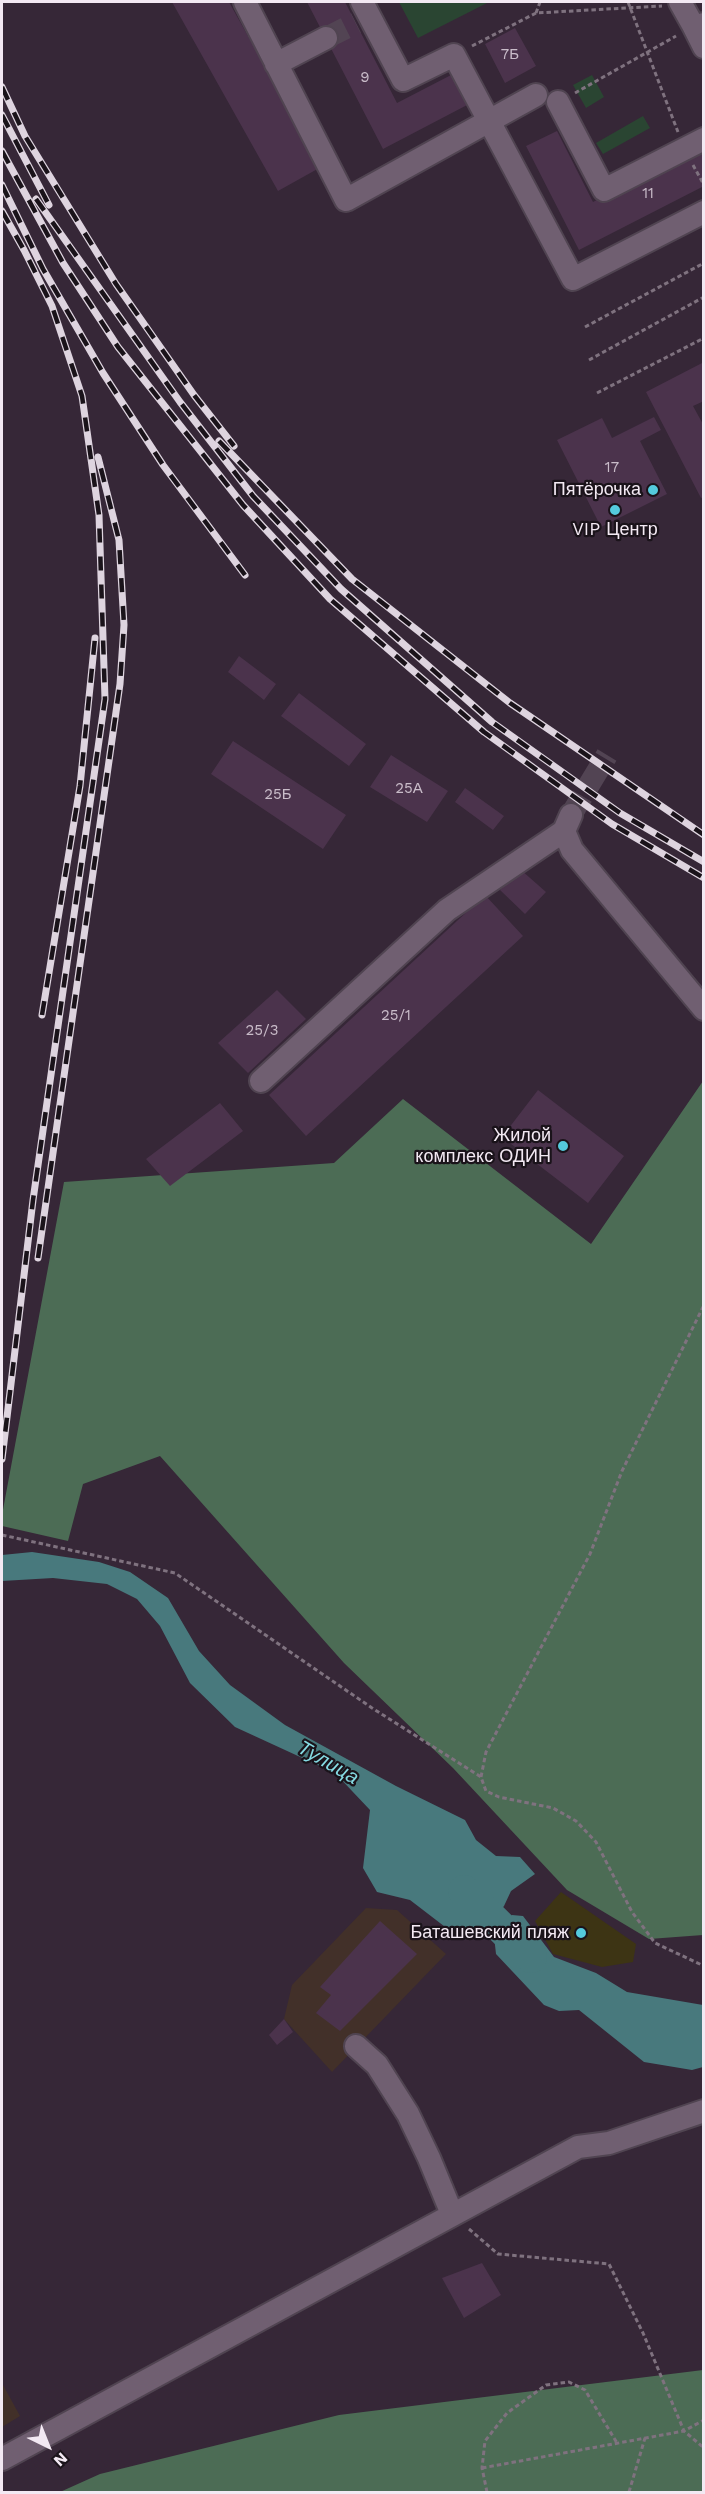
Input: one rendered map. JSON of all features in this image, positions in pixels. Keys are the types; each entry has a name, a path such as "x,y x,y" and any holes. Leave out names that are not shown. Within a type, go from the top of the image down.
{"lane":[{"path":"244,2 346,200 536,95"},
{"path":"680,3 700,32"},
{"path":"362,13 403,80 454,55 573,279 704,213"},
{"path":"276,64 326,38"},
{"path":"558,102 604,190 694,143"},
{"path":"261,1081 447,910 568,823 572,850 704,1008"},
{"path":"356,2046 378,2065 408,2114 429,2157 452,2214"},
{"path":"2,2459 578,2147 609,2143 704,2111"}],"path":[{"path":"536,13 540,2"},
{"path":"628,2 646,52 694,143 704,185"},
{"path":"454,55 536,13 680,3"},
{"path":"558,102 646,52 700,32"},
{"path":"585,327 704,263"},
{"path":"589,360 704,297"},
{"path":"597,393 704,338"},
{"path":"480,1777 486,1752 590,1554 622,1471 704,1305"},
{"path":"2,1535 176,1573 372,1708 480,1777 486,1791 499,1797 553,1808 576,1821 596,1842 632,1912 655,1943 704,1966"},
{"path":"452,2214 498,2254 609,2264 643,2333 684,2431 704,2448"},
{"path":"487,2493 482,2468 485,2441 507,2413 546,2385 569,2382 585,2390 617,2443"},
{"path":"482,2468 684,2431 704,2420"},
{"path":"629,2493 645,2438"}],"shaded area":[{"path":"399,2 489,2 418,38"},
{"path":"592,75 604,97 586,108 573,85"},
{"path":"643,116 650,128 603,154 596,143"},
{"path":"703,1081 703,1935 649,1939 567,1890 453,1768 344,1663 160,1456 83,1484 68,1541 2,1526 2,1515 64,1182 334,1163 403,1099 591,1244"},
{"path":"366,1908 397,1910 446,1954 332,2072 284,2019 292,1985"},
{"path":"703,2370 703,2492 60,2492 100,2474 339,2415"},
{"path":"2,2383 20,2416 2,2427"}],"sand":[{"name":"Баташевский пляж","path":"561,1892 636,1944 633,1962 602,1967 553,1954 535,1921"}],"water":[{"path":"32,1552 99,1562 130,1572 168,1598 199,1651 230,1685 285,1725 396,1786 465,1820 476,1840 496,1856 520,1857 535,1874 511,1891 504,1906 485,1930 469,1938 453,1933 410,1900 377,1892 363,1868 370,1810 335,1773 235,1727 190,1683 160,1626 137,1599 107,1584 53,1578 2,1581 2,1555"},
{"path":"512,1915 523,1916 554,1957 596,1973 627,1992 703,2005 703,2067 692,2070 644,2062 579,2010 559,2011 544,2005 496,1954 494,1936"}],"building":[{"path":"172,2 229,2 321,167 278,191"},
{"path":"307,2 345,2 397,103 453,74 469,104 383,149"},
{"path":"515,28 536,66 505,83 485,44"},
{"path":"557,131 593,202 704,145 704,186 579,250 526,146"},
{"path":"704,362 704,401 693,406 704,426 704,497 701,498 646,392"},
{"path":"654,417 661,430 640,441 667,494 601,527 557,440 602,418 612,438"},
{"path":"239,656 276,684 264,700 228,672"},
{"path":"299,693 366,744 349,766 281,716"},
{"path":"233,741 346,815 323,849 211,774"},
{"path":"391,755 448,791 427,822 370,787"},
{"path":"465,788 504,816 493,830 455,802"},
{"path":"521,870 546,892 525,914 500,890"},
{"path":"485,895 523,936 306,1136 269,1095"},
{"path":"277,990 306,1019 248,1073 218,1043"},
{"name":"Жилой комплекс ОДИН","path":"538,1090 624,1156 588,1203 502,1137"},
{"path":"220,1103 243,1131 170,1186 146,1159"},
{"path":"380,1921 417,1954 340,2031 316,2013 331,1995 320,1987"},
{"path":"284,2019 293,2032 277,2045 269,2035"},
{"path":"482,2263 501,2295 464,2318 442,2278"}],"waterway":[{"name":"Тулица","path":"464,1891 531,1957"}],"tunnel":[{"path":"326,38 356,23"},
{"path":"571,815 607,755"}],"railway":[{"path":"2,87 25,136 116,284 194,395 234,446"},
{"path":"2,115 49,205"},
{"path":"2,151 63,263 118,347 243,505 330,599 484,732 612,824 704,878"},
{"path":"2,185 43,269 103,373 163,465 245,575"},
{"path":"36,199 180,402 253,496 341,589 492,722 620,813 704,862"},
{"path":"2,211 52,306 82,396 99,515 105,699 33,1200 2,1459"},
{"path":"219,441 352,579 510,703 704,835"},
{"path":"38,1258 120,684 124,625 119,540 98,457"},
{"path":"42,1015 80,786 95,638"}],"place":[{"name":"Пятёрочка","path":"653,490"},
{"name":"VIP Центр","path":"615,510"},
{"name":"Жилой комплекс ОДИН","path":"563,1146"},
{"name":"Баташевский пляж","path":"581,1933"}]}
